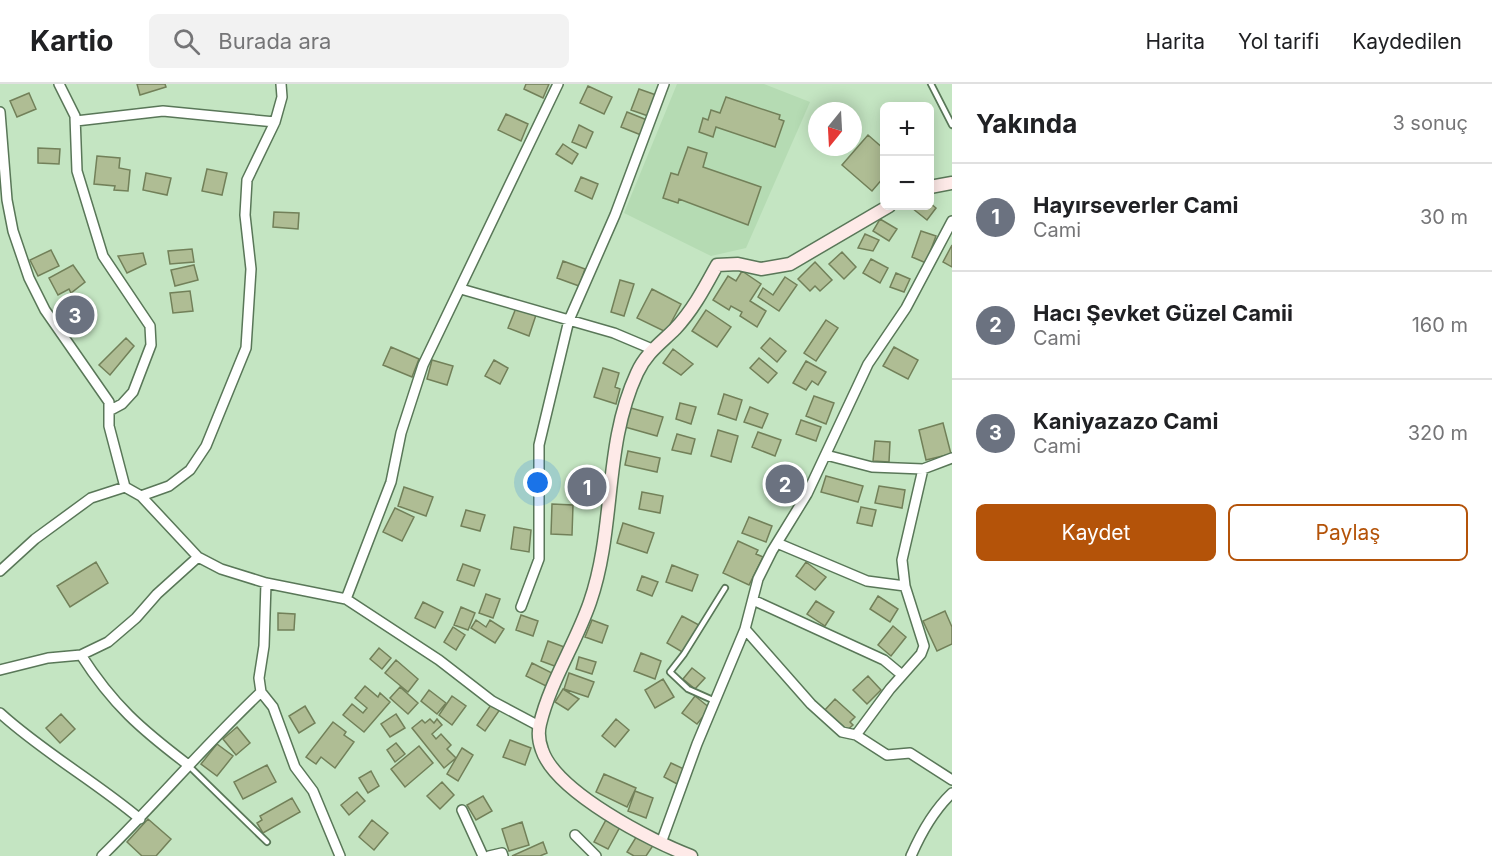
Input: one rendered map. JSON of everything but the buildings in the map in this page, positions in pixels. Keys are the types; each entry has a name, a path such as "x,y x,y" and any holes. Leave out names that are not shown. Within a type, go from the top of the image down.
{"street":[{"path":"59,84 76,121 77,171 88,214 103,256 150,326 151,345 133,392 122,404 109,411"},
{"path":"141,496 169,486 190,470 206,446 246,348 251,269 244,215 247,180 275,122 282,97 281,84"},
{"path":"345,599 391,482 401,432 423,365 558,84"},
{"path":"521,608 539,559 539,445 569,320 615,215 664,84"},
{"path":"76,121 163,111 275,122"},
{"path":"0,112 7,200 13,231 29,278 45,310 109,402 109,426 125,487 141,496 198,557 221,569 266,583 345,599 439,660 492,700 539,726"},
{"path":"934,187 952,183"},
{"path":"691,856 661,843 603,810 563,779 550,766 542,751 539,726 599,576 607,540 607,506 622,412 637,371 652,349 675,329 695,305 717,265 738,264 761,269 790,264 882,210"},
{"path":"661,843 715,700 745,629 758,579 807,494 868,364 906,308 952,221"},
{"path":"461,289 614,333 652,349"},
{"path":"826,455 872,467 923,469 952,458"},
{"path":"856,735 921,654 924,646 905,586 902,560 923,469"},
{"path":"0,571 44,532 92,498 125,487"},
{"path":"777,543 867,581 905,586"},
{"path":"0,670 48,658 81,655 108,642 198,557"},
{"path":"266,583 264,646 259,678 261,692 273,706 295,767 313,790 340,856"},
{"path":"753,600 884,660 902,675"},
{"path":"745,629 811,704 842,732 856,735 887,755 910,753 952,780"},
{"path":"81,655 100,685 122,711 187,764"},
{"path":"102,856 140,819 187,764 261,692"},
{"path":"0,713 25,736 111,795 140,819"},
{"path":"911,856 921,834 952,793"},
{"path":"462,810 483,856"},
{"path":"575,835 596,856"},
{"path":"489,856 502,853 503,856"}],"lane":[{"path":"930,84 952,125"},
{"path":"715,700 688,689 670,672 684,654 725,588"},
{"path":"187,764 267,842"}],"shaded area":[{"path":"677,84 764,84 810,102 808,102 746,248 711,256 624,213"}],"place":[{"name":"Kaniyazazo Cami","path":"75,315"},
{"name":"Hacı Şevket Güzel Camii","path":"785,484"},
{"name":"Hayırseverler Cami","path":"587,487"}]}
